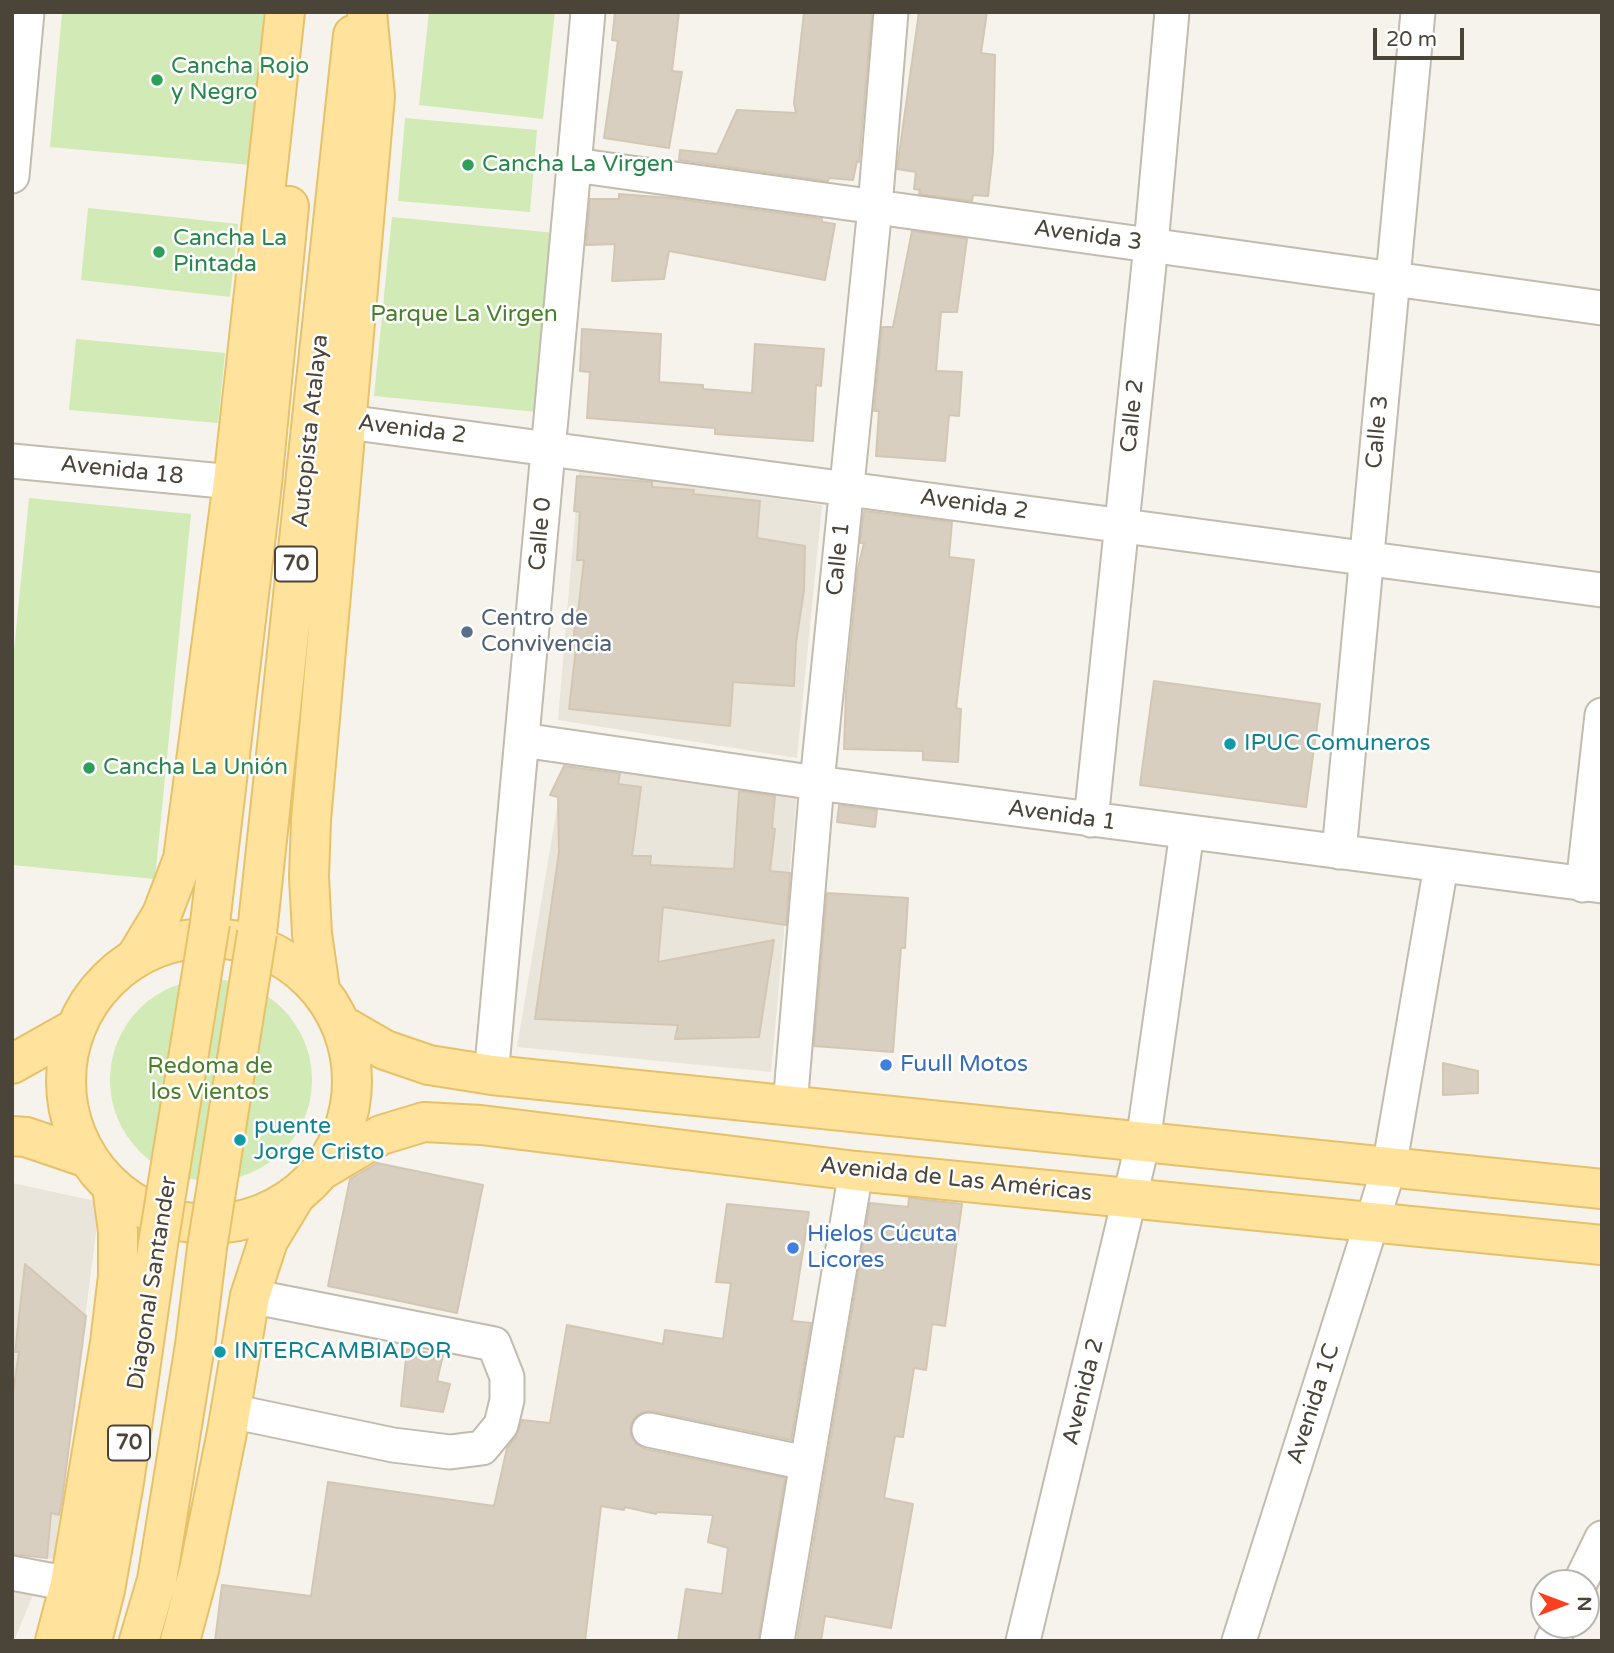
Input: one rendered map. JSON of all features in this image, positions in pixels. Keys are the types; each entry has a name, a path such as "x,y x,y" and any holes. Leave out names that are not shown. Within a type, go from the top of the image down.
{"main road":[{"path":"136,957 162,914 183,859 233,482 285,12"},
{"name":"Autopista Atalaya","path":"211,923 262,484 308,12"},
{"name":"Autopista Atalaya","path":"139,1641 159,1567 257,933 355,12"},
{"path":"320,989 312,934 309,877 311,820 375,96 367,12"},
{"name":"Diagonal Santander","path":"92,1641 105,1590 124,1482 158,1244 211,923"},
{"path":"55,1641 71,1584 110,1343 118,1276 118,1231 100,1173 71,1117 66,1072 76,1028 91,1000 111,976 136,957 167,944 200,937 234,939 266,949 295,966 320,989 340,1024 351,1061 352,1099 341,1137 322,1170 294,1198 268,1241 250,1296 231,1411 199,1570 181,1641"},
{"path":"340,1024 385,1050 429,1065 492,1075 1602,1189"},
{"path":"12,1064 76,1028"},
{"name":"Avenida de Las Américas","path":"322,1170 381,1135 424,1122 505,1128 856,1171 1602,1245"},
{"path":"12,1136 26,1137 100,1173 144,1210 182,1223 239,1224 294,1198"}],"street":[{"path":"13,156 27,12"},
{"name":"Calle 0","path":"493,1055 588,12"},
{"name":"Calle 1","path":"790,1106 817,783 875,207 891,12"},
{"name":"Calle 2","path":"1091,820 1151,245 1172,12"},
{"name":"Calle 3","path":"1339,852 1418,12"},
{"name":"Avenida 3","path":"575,165 1602,308"},
{"name":"Avenida 2","path":"347,422 1602,590"},
{"name":"Avenida 18","path":"12,461 233,482"},
{"path":"1592,886 1602,715"},
{"name":"Avenida 1","path":"522,740 817,783 1592,886"},
{"name":"Avenida 2","path":"1023,1641 1143,1142 1187,832"},
{"name":"Avenida 1C","path":"1239,1641 1389,1168 1441,866"},
{"path":"777,1641 856,1171"},
{"path":"231,1411 393,1445 450,1452 482,1448 501,1425 507,1400 507,1377 494,1344 250,1296"},
{"path":"649,1430 806,1463"},
{"path":"1587,1569 1602,1538"},
{"path":"12,1573 71,1584"}],"shaded area":[{"path":"579,471 822,505 797,758 558,720"},
{"path":"564,765 797,793 771,1072 517,1047"},
{"path":"12,1183 100,1202 54,1559 12,1554"},
{"path":"12,1591 33,1595 14,1641 12,1641"}],"green space":[{"name":"Cancha Rojo y Negro","path":"62,12 264,12 251,165 50,147"},
{"path":"429,12 555,12 543,119 419,105"},
{"name":"Cancha La Virgen","path":"405,118 537,130 530,212 398,201"},
{"name":"Cancha La Pintada","path":"88,208 238,224 230,297 81,280"},
{"name":"Parque La Virgen","path":"392,217 555,233 537,412 374,396"},
{"path":"76,339 225,353 218,423 69,410"},
{"name":"Cancha La Unión","path":"29,498 191,514 155,879 12,865 12,671"},
{"name":"Redoma de los Vientos","path":"211,979 250,987 267,996 282,1009 295,1024 304,1041 312,1080 304,1119 295,1136 282,1151 267,1164 250,1173 211,1181 172,1173 155,1164 140,1151 127,1136 118,1119 110,1080 118,1041 127,1024 140,1009 155,996 172,987"}],"building":[{"path":"615,12 679,12 672,71 682,72 669,148 604,138 618,41 612,40"},
{"path":"804,12 872,12 859,162 857,161 853,180 829,178 828,181 679,160 680,150 717,154 737,110 796,113 794,103"},
{"path":"919,12 987,12 981,53 995,55 993,152 988,196 973,195 972,201 919,194 920,190 914,189 916,172 897,169"},
{"path":"619,194 671,198 822,219 822,222 835,224 825,280 669,251 664,279 612,281 615,244 586,245 590,199 619,199"},
{"path":"912,231 967,239 957,312 941,312 936,371 962,372 959,416 949,415 945,461 876,456 879,411 874,411 882,327 893,327"},
{"path":"582,329 661,334 659,382 703,385 703,389 752,393 755,344 824,349 821,386 816,385 813,441 715,434 715,428 587,418 590,372 580,371"},
{"path":"577,476 652,482 652,487 694,490 693,494 760,501 757,538 805,546 804,590 796,643 794,686 733,682 730,726 569,709 576,648 573,648 576,611 578,612 584,560 577,560 580,512 574,511"},
{"path":"864,511 952,522 949,557 974,560 956,708 961,709 958,762 923,760 923,751 844,749 846,692 858,568 864,543 860,543"},
{"name":"IPUC Comuneros","path":"1154,681 1320,704 1306,807 1140,785"},
{"path":"564,766 620,774 618,784 641,787 632,856 651,856 650,865 734,869 739,791 775,796 772,828 775,829 770,871 790,873 786,925 663,907 658,962 774,940 759,1037 675,1039 678,1025 535,1019 559,852 558,797 550,795"},
{"path":"839,805 877,810 875,827 837,822"},
{"path":"827,893 908,898 905,948 901,948 893,1052 814,1046"},
{"path":"1443,1063 1478,1071 1478,1093 1443,1095"},
{"path":"377,1163 483,1185 457,1313 328,1286 350,1179"},
{"path":"909,1198 962,1204 945,1326 932,1324 926,1370 914,1368 903,1437 895,1436 884,1498 913,1504 891,1628 825,1616 821,1641 797,1641 870,1203 908,1207"},
{"path":"727,1204 809,1212 792,1321 811,1323 791,1440 652,1411 642,1412 634,1418 630,1427 636,1444 645,1449 785,1478 758,1641 678,1641 686,1589 722,1594 728,1548 708,1542 713,1515 656,1514 625,1507 624,1510 601,1506 585,1641 215,1641 222,1585 311,1596 328,1482 494,1506 507,1448 516,1437 522,1420 550,1423 567,1325 663,1344 665,1330 723,1339 731,1283 716,1282"},
{"path":"25,1264 86,1316 62,1500 59,1515 51,1513 47,1558 12,1554 12,1400 19,1352 15,1352"},
{"path":"407,1349 443,1355 437,1381 450,1384 443,1412 401,1406"}],"place":[{"name":"Cancha Rojo y Negro","path":"157,80"},
{"name":"Cancha La Virgen","path":"468,165"},
{"name":"Cancha La Pintada","path":"159,252"},
{"name":"Centro de Convivencia","path":"467,632"},
{"name":"IPUC Comuneros","path":"1230,744"},
{"name":"Cancha La Unión","path":"89,768"},
{"name":"Fuull Motos","path":"886,1065"},
{"name":"puente Jorge Cristo","path":"240,1140"},
{"name":"Hielos Cúcuta Licores","path":"793,1248"},
{"name":"INTERCAMBIADOR","path":"220,1352"}]}
